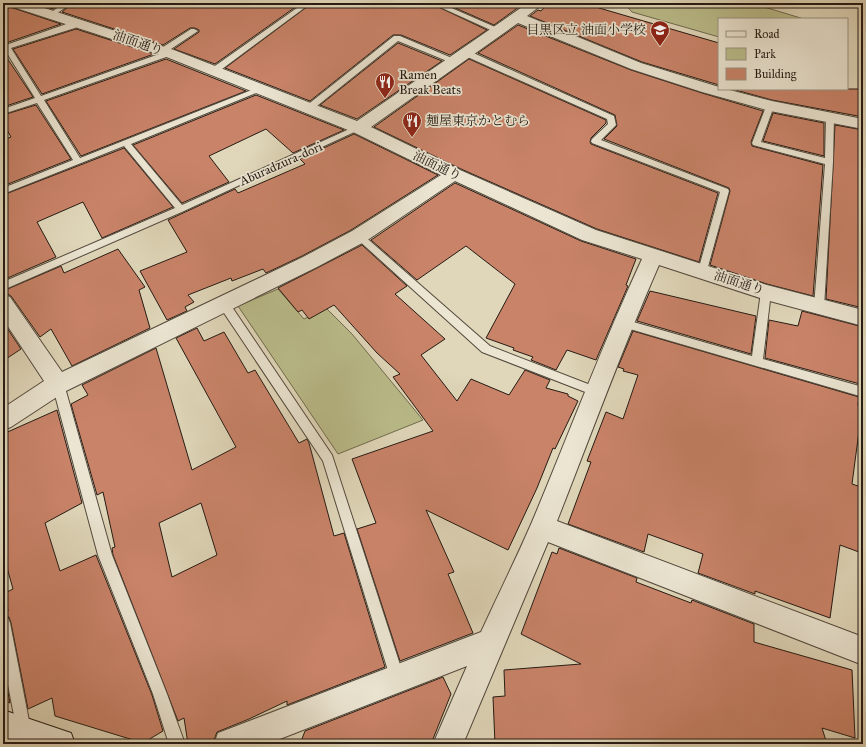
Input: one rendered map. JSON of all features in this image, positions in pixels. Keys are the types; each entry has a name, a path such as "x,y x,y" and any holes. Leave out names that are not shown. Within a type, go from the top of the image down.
{"street":[{"name":"油面通り","path":"15,3 78,22 166,52 215,70 359,128 454,174 589,235 766,292 863,318"},
{"name":"Aburadzura-dori","path":"359,128 537,3"},
{"path":"517,17 636,66 708,89 770,106 863,124"},
{"path":"3,420 58,384 310,262 359,236 454,174"},
{"path":"448,744 542,527 597,392 623,323 653,256"},
{"path":"3,302 58,384"},
{"path":"542,527 863,651"},
{"path":"228,744 397,677 491,642"},
{"path":"14,729 60,744"}],"lane":[{"path":"51,15 69,3"},
{"path":"215,70 308,3"},
{"path":"434,3 498,30"},
{"path":"78,22 72,26 5,48 78,162"},
{"path":"3,112 166,52 194,31"},
{"path":"309,108 397,38 460,57 611,118 612,125 595,141 725,192 703,271"},
{"path":"3,191 126,144 262,89"},
{"path":"770,106 756,142 829,162"},
{"path":"820,307 829,162 830,117"},
{"name":"Aburadzura-dori","path":"3,286 182,209 359,128"},
{"path":"126,144 182,209"},
{"path":"359,236 486,349 597,392"},
{"path":"757,362 766,292"},
{"path":"224,304 328,459 397,677"},
{"path":"623,323 863,392"},
{"path":"58,384 105,555 160,694 177,744"},
{"path":"3,623 14,729"}],"green space":[{"path":"624,3 751,3 801,18 718,18 718,37 632,12"},
{"path":"278,289 304,319 326,308 352,334 423,420 338,454 238,306"}],"building":[{"path":"3,3 7,3 10,7 61,24 3,44"},
{"path":"34,3 61,3 53,9"},
{"path":"73,3 301,3 215,64 174,49 199,32 199,30 195,28 190,28 163,45 62,12"},
{"path":"312,3 430,3 487,30 450,55 401,35 393,35 310,101 225,68"},
{"path":"444,3 519,3 523,4 494,25"},
{"path":"548,3 560,3 574,7 578,3 582,3 718,43 718,85 642,62 530,16 538,10 541,11"},
{"path":"518,25 631,70 763,111 751,142 752,146 823,165 813,296 767,284 710,265 730,191 729,188 604,139 617,126 615,115 478,53"},
{"path":"76,29 154,54 42,94 13,49"},
{"path":"398,43 442,61 357,119 320,105"},
{"path":"3,52 33,97 3,107"},
{"path":"166,59 246,91 81,156 46,101"},
{"path":"469,59 606,120 606,123 591,138 591,144 718,193 699,262 597,229 461,169 374,127"},
{"path":"863,89 863,117 772,100 736,90"},
{"path":"256,95 344,130 293,153 266,129 209,156 229,182 182,203 133,145"},
{"path":"36,105 71,159 3,186 3,140 11,137 3,123 3,115"},
{"path":"773,113 824,123 824,156 763,141"},
{"path":"835,125 863,130 863,308 826,299"},
{"path":"354,134 438,175 351,230 302,256 266,273 263,269 232,281 231,278 188,295 194,302 185,307 187,311 167,320 140,271 187,252 168,220 235,189 238,193 305,164 300,159"},
{"path":"124,148 173,207 102,238 83,202 37,222 56,257 3,280 3,195"},
{"path":"455,183 581,241 636,259 626,285 628,286 596,360 567,350 556,370 531,360 533,357 513,350 514,348 486,338 515,284 466,246 417,280 371,240"},
{"path":"362,245 407,286 395,294 445,339 421,355 457,401 471,379 509,395 525,370 550,380 546,388 568,394 568,396 578,401 555,449 553,448 537,488 508,550 426,510 454,572 448,574 473,633 400,661 357,529 376,523 352,459 433,431 393,377 400,374 377,353 334,305 309,319 302,310 298,312 278,288"},
{"path":"118,249 145,287 139,290 150,328 72,366 51,329 40,337 11,296 3,291 61,266 64,273"},
{"path":"650,291 756,316 751,354 637,321"},
{"path":"802,311 863,327 863,355 861,354 860,384 765,358 769,320 798,326"},
{"path":"3,322 21,349 3,361"},
{"path":"197,328 204,341 224,332 248,373 255,370 299,443 307,439 334,536 344,533 385,667 287,705 287,701 217,732 214,740 205,744 188,744 184,718 178,721 113,555 112,548 115,547 103,492 97,495 71,404 88,395 82,385 156,348 192,470 236,447 176,338","holes":["201,503 217,555 172,577 159,523"]},
{"path":"633,331 859,397 858,405 863,412 852,484 861,487 859,552 840,545 830,618 755,591 755,594 698,573 703,554 648,534 644,552 568,524 591,462 587,461 606,412 623,419 638,375 623,371 624,369 618,367"},
{"path":"57,410 82,503 45,523 60,571 96,555 152,695 163,731 143,743 55,716 52,698 28,709 11,623 9,617 3,615 3,612 8,611 5,593 13,589 3,553 3,434"},
{"path":"559,548 637,578 636,582 691,603 692,600 754,624 754,642 852,670 855,738 822,728 827,744 495,744 493,697 505,696 504,670 581,664 521,634 552,552 557,554"},
{"path":"3,667 10,703 3,700"},
{"path":"443,677 451,694 431,744 300,744 305,731"}],"place":[{"name":"目黒区立 油面小学校","path":"660,47"},
{"name":"Ramen Break Beats","path":"385,99"},
{"name":"麺屋東京かとむら","path":"412,138"}]}
